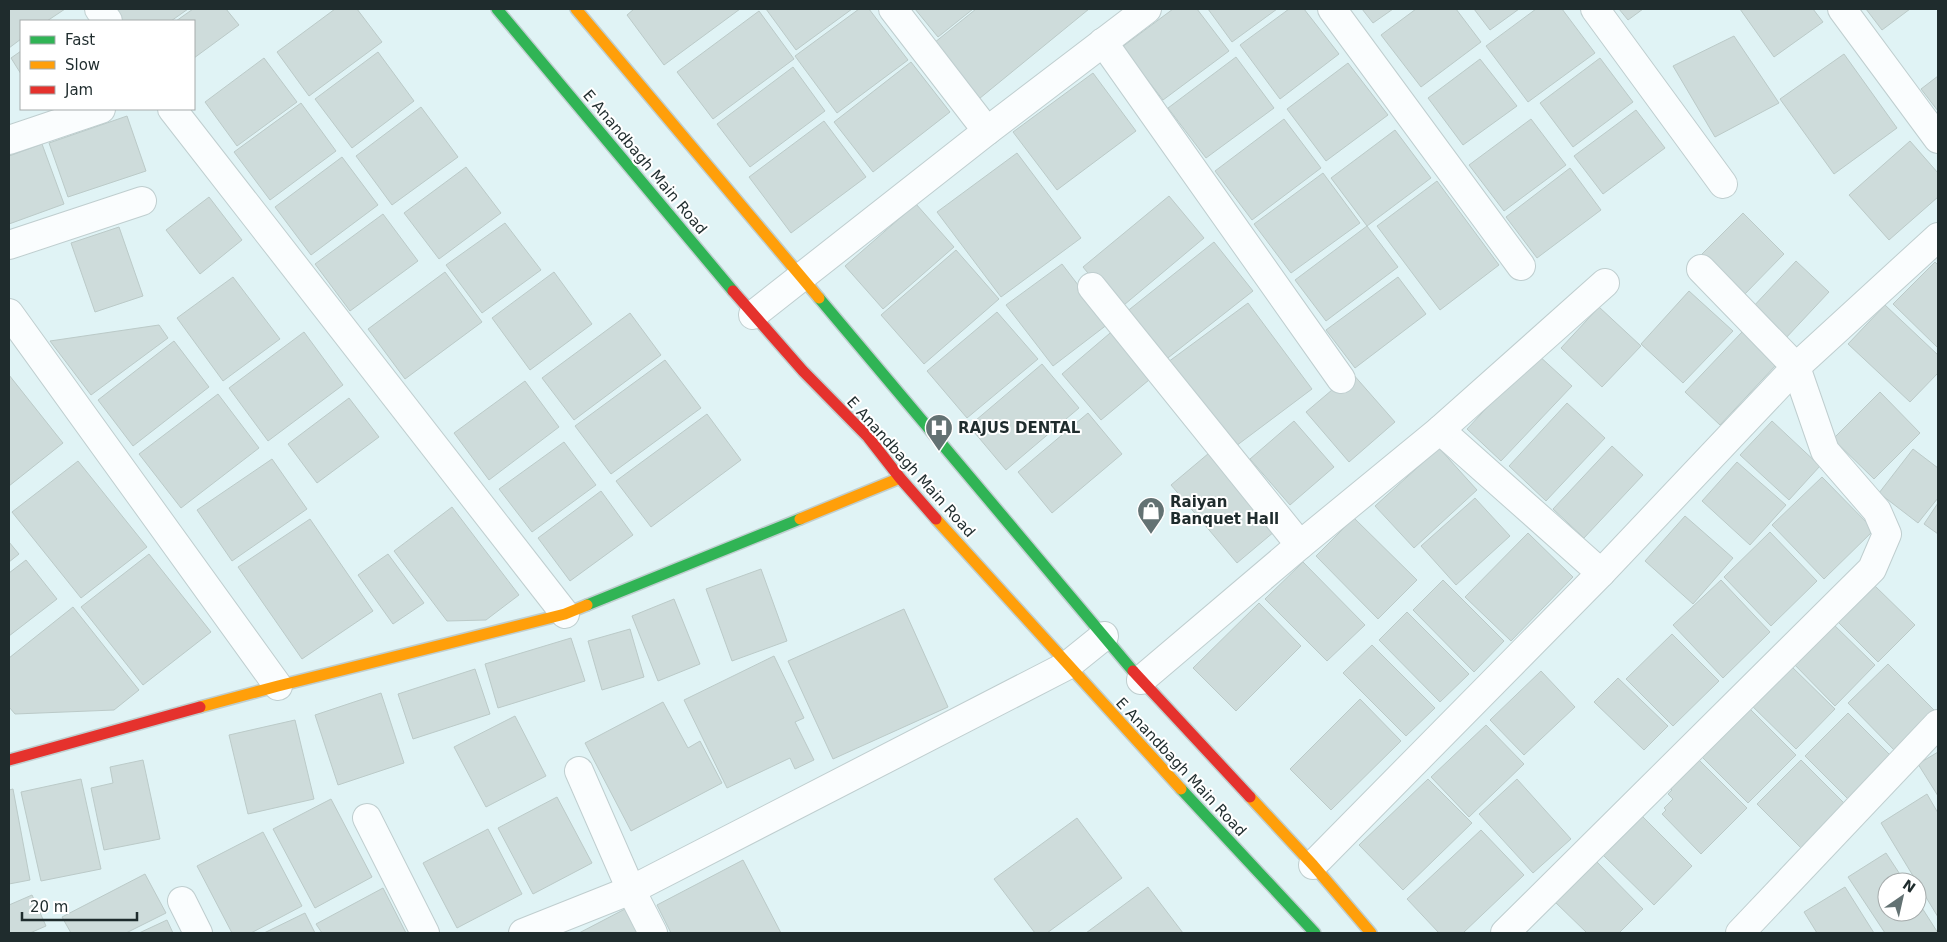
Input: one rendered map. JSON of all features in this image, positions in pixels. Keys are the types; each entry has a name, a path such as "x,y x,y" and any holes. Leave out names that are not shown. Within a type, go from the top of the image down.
{"street":[{"path":"99,9 107,20"},
{"name":"E Anandbagh Main Road","path":"497,9 803,372 868,438 900,478 1068,665 1315,933"},
{"name":"E Anandbagh Main Road","path":"576,9 1140,680 1313,865 1371,933"},
{"path":"893,9 987,131"},
{"path":"753,315 987,131 1147,9"},
{"path":"1332,9 1521,266"},
{"path":"1595,9 1723,184"},
{"path":"1842,9 1938,138"},
{"path":"1103,42 1341,379"},
{"path":"9,140 98,110"},
{"path":"173,110 565,614"},
{"path":"9,245 142,202"},
{"path":"1313,865 1600,573 1796,368 1938,237"},
{"path":"1505,933 1872,569 1887,534 1877,510 1825,451 1796,368 1701,269"},
{"path":"1140,680 1440,430 1605,283"},
{"path":"1092,287 1300,545"},
{"path":"9,313 278,686"},
{"path":"1440,430 1600,573"},
{"path":"9,760 278,686 565,614 900,478"},
{"path":"523,933 631,890 1068,665 1104,636"},
{"path":"1740,933 1938,724"},
{"path":"579,771 631,890 653,933"},
{"path":"367,818 425,933"},
{"path":"182,901 198,933"}],"building":[{"path":"9,9 65,9 48,20 20,20 20,40 9,48"},
{"path":"114,9 188,9 172,20 122,20"},
{"path":"193,9 226,9 239,25 195,57 195,20 177,20"},
{"path":"335,9 357,9 382,42 309,96 277,52"},
{"path":"634,9 740,9 664,65 627,15"},
{"path":"766,9 852,9 796,50"},
{"path":"859,9 869,9 908,60 837,113 795,56"},
{"path":"915,9 973,9 938,37"},
{"path":"976,9 1089,9 974,103 929,47"},
{"path":"1173,9 1197,9 1229,51 1163,100 1122,47"},
{"path":"1208,9 1277,9 1232,42"},
{"path":"1289,9 1304,9 1339,54 1280,99 1240,45"},
{"path":"1362,9 1393,9 1373,23"},
{"path":"1416,9 1456,9 1481,42 1421,87 1381,35"},
{"path":"1474,9 1519,9 1490,30"},
{"path":"1536,9 1562,9 1595,53 1528,102 1486,46"},
{"path":"1619,9 1643,9 1628,20"},
{"path":"1740,9 1813,9 1823,22 1774,57"},
{"path":"1866,9 1910,9 1882,30"},
{"path":"759,11 794,59 713,119 677,72"},
{"path":"1734,36 1779,103 1715,137 1673,66"},
{"path":"20,52 20,72 11,58"},
{"path":"378,52 414,101 352,148 315,99"},
{"path":"1844,54 1897,128 1834,174 1780,99"},
{"path":"1236,57 1274,108 1206,158 1168,108"},
{"path":"264,58 297,102 237,146 205,102"},
{"path":"1600,58 1633,102 1573,147 1540,103"},
{"path":"1480,59 1517,106 1463,145 1428,98"},
{"path":"911,62 950,112 873,172 834,122"},
{"path":"1348,63 1388,115 1326,161 1287,109"},
{"path":"793,67 825,111 750,167 717,124"},
{"path":"1093,73 1136,131 1057,190 1013,132"},
{"path":"1938,76 1938,111 1921,89"},
{"path":"301,103 336,151 270,200 234,152"},
{"path":"421,107 458,157 392,205 356,156"},
{"path":"1636,110 1665,148 1603,194 1574,156"},
{"path":"127,116 146,171 68,197 49,143"},
{"path":"1284,119 1321,168 1252,220 1215,171"},
{"path":"1531,119 1566,165 1504,211 1469,165"},
{"path":"824,121 866,177 791,233 749,177"},
{"path":"1395,130 1431,178 1367,226 1331,178"},
{"path":"1910,141 1938,173 1938,197 1889,240 1849,195"},
{"path":"42,144 64,204 9,224 9,156"},
{"path":"1017,153 1081,238 1001,297 937,212"},
{"path":"342,157 378,205 311,255 275,207"},
{"path":"466,167 501,213 439,259 404,213"},
{"path":"1570,168 1601,210 1537,258 1506,217"},
{"path":"1323,173 1360,223 1291,273 1254,224"},
{"path":"1437,181 1499,265 1440,310 1377,226"},
{"path":"1169,196 1204,238 1118,310 1083,267"},
{"path":"209,197 242,240 200,274 166,230"},
{"path":"916,204 954,247 883,309 845,266"},
{"path":"1743,213 1784,254 1742,297 1700,256"},
{"path":"383,214 418,261 350,311 315,264"},
{"path":"505,223 541,270 482,313 446,265"},
{"path":"1367,226 1398,267 1326,321 1295,280"},
{"path":"119,227 143,296 95,312 71,243"},
{"path":"1214,242 1253,291 1164,361 1125,313"},
{"path":"956,250 999,299 924,364 881,315"},
{"path":"1796,261 1829,292 1784,340 1751,309"},
{"path":"1935,262 1938,265 1938,348 1893,304"},
{"path":"1062,264 1108,324 1053,366 1006,305"},
{"path":"445,272 482,322 405,379 368,329"},
{"path":"554,272 592,324 530,370 492,318"},
{"path":"233,277 280,339 223,381 177,318"},
{"path":"1398,277 1426,314 1355,368 1326,330"},
{"path":"1689,291 1733,331 1683,383 1641,344"},
{"path":"1248,303 1312,389 1228,452 1164,365"},
{"path":"1885,305 1938,355 1938,373 1910,402 1848,344"},
{"path":"1599,307 1641,346 1602,387 1561,348"},
{"path":"997,312 1038,359 967,418 927,371"},
{"path":"630,313 661,355 574,420 542,378"},
{"path":"159,325 168,338 91,395 50,341"},
{"path":"1116,328 1155,375 1101,420 1062,374"},
{"path":"304,332 343,385 268,441 229,388"},
{"path":"1742,332 1777,364 1720,425 1685,392"},
{"path":"174,341 209,387 133,446 98,400"},
{"path":"1537,354 1572,386 1501,461 1467,429"},
{"path":"665,360 701,408 611,474 575,426"},
{"path":"1042,364 1079,408 1006,470 969,426"},
{"path":"1352,373 1395,422 1349,462 1306,412"},
{"path":"9,375 63,443 9,486"},
{"path":"525,381 559,427 489,480 454,433"},
{"path":"1880,392 1920,433 1874,479 1833,439"},
{"path":"218,394 259,448 181,508 139,454"},
{"path":"349,398 379,437 317,483 288,444"},
{"path":"1567,403 1605,438 1546,501 1509,466"},
{"path":"1088,413 1122,454 1052,513 1018,472"},
{"path":"707,414 741,460 651,527 616,481"},
{"path":"1294,421 1334,467 1290,505 1250,459"},
{"path":"1772,421 1820,466 1789,500 1740,455"},
{"path":"564,442 596,485 532,532 499,489"},
{"path":"1612,446 1643,475 1584,538 1553,509"},
{"path":"1215,448 1281,526 1237,563 1171,485"},
{"path":"1439,448 1477,490 1414,548 1375,506"},
{"path":"1913,449 1938,468 1938,498 1918,523 1879,493"},
{"path":"272,459 307,509 232,561 197,510"},
{"path":"78,461 147,547 81,598 12,512"},
{"path":"1737,462 1786,505 1750,545 1702,501"},
{"path":"1822,477 1874,530 1824,579 1772,525"},
{"path":"601,491 633,535 570,581 538,538"},
{"path":"1475,498 1510,536 1456,585 1421,546"},
{"path":"1938,503 1938,534 1924,524"},
{"path":"452,507 519,595 486,620 447,621 394,551"},
{"path":"1685,516 1733,558 1693,604 1645,561"},
{"path":"1354,518 1417,580 1378,619 1316,556"},
{"path":"310,519 373,611 302,659 238,567"},
{"path":"1770,532 1817,581 1771,626 1724,577"},
{"path":"1528,533 1573,577 1511,641 1465,597"},
{"path":"9,542 19,554 9,562"},
{"path":"149,554 211,632 143,685 81,607"},
{"path":"388,554 424,603 393,624 358,575"},
{"path":"26,560 57,599 9,636 9,573"},
{"path":"1303,562 1365,625 1327,661 1265,599"},
{"path":"761,569 787,641 732,661 706,589"},
{"path":"1443,580 1504,641 1474,672 1413,610"},
{"path":"1721,580 1770,632 1723,678 1673,625"},
{"path":"1875,586 1915,625 1878,662 1838,622"},
{"path":"674,599 700,664 658,681 632,616"},
{"path":"1259,603 1301,646 1236,711 1193,668"},
{"path":"73,607 139,690 114,710 15,714 9,707 9,658"},
{"path":"904,609 948,707 833,759 788,661"},
{"path":"1407,612 1469,674 1440,702 1379,640"},
{"path":"1831,622 1875,665 1835,706 1791,661"},
{"path":"630,629 644,677 602,690 588,641"},
{"path":"1672,634 1719,681 1673,726 1626,679"},
{"path":"571,638 585,681 498,708 485,664"},
{"path":"1372,645 1435,708 1406,736 1343,673"},
{"path":"774,656 804,718 795,722 814,760 795,769 790,758 727,788 684,700"},
{"path":"1789,664 1835,709 1796,749 1749,703"},
{"path":"1888,664 1935,711 1895,751 1848,703"},
{"path":"475,669 490,714 413,739 398,694"},
{"path":"1541,671 1575,707 1524,755 1490,720"},
{"path":"1618,678 1668,726 1644,750 1594,702"},
{"path":"381,693 404,763 338,785 315,715"},
{"path":"1360,699 1401,741 1331,810 1290,769"},
{"path":"663,702 688,748 700,741 722,783 631,831 585,743"},
{"path":"1748,707 1796,755 1748,803 1700,755"},
{"path":"1848,713 1894,759 1851,802 1805,756"},
{"path":"515,716 546,776 486,807 454,747"},
{"path":"295,720 314,799 248,814 229,735"},
{"path":"1486,725 1524,764 1469,817 1431,777"},
{"path":"1938,752 1938,796 1918,764"},
{"path":"1695,756 1747,808 1701,854 1662,814 1666,810 1664,808 1673,799 1668,794 1672,790 1666,785"},
{"path":"143,760 160,839 104,850 91,788 113,783 110,767"},
{"path":"1801,760 1847,806 1803,850 1757,804"},
{"path":"81,779 101,869 41,881 21,792"},
{"path":"1428,779 1472,823 1403,890 1359,845"},
{"path":"1517,779 1571,839 1533,873 1479,814"},
{"path":"13,789 30,880 9,884 9,790"},
{"path":"1927,794 1938,813 1938,917 1927,899 1927,872 1911,872 1881,823"},
{"path":"557,797 592,863 533,894 498,828"},
{"path":"331,799 372,877 315,908 273,829"},
{"path":"1641,815 1692,866 1654,905 1602,854"},
{"path":"1077,818 1122,878 1047,933 1035,933 994,879"},
{"path":"488,829 522,894 457,928 423,863"},
{"path":"1481,830 1524,875 1463,933 1439,933 1407,899"},
{"path":"263,832 302,906 251,933 232,933 197,866"},
{"path":"1886,853 1898,872 1877,872 1877,921 1848,877"},
{"path":"743,860 781,933 671,933 657,905"},
{"path":"1595,860 1643,909 1619,933 1587,933 1554,901"},
{"path":"145,874 166,913 126,933 71,933 62,917"},
{"path":"1148,887 1183,933 1086,933"},
{"path":"1845,887 1874,933 1817,933 1804,912"},
{"path":"383,888 406,933 322,933 316,924"},
{"path":"32,895 46,926 30,933 9,933 9,905"},
{"path":"625,909 638,933 579,933"},
{"path":"305,913 315,933 264,933"},
{"path":"1927,916 1938,933 1885,933 1878,922 1927,922"},
{"path":"167,920 173,933 139,933"}],"traffic: fast":[{"path":"497,9 733,291"},
{"path":"819,298 1133,671"},
{"path":"587,605 800,519"},
{"path":"1181,789 1315,933"}],"traffic: slow":[{"path":"576,9 819,298"},
{"path":"800,519 900,478"},
{"path":"936,519 1181,789"},
{"path":"200,707 565,614 587,605"},
{"path":"1250,797 1313,865 1371,933"}],"traffic: jam":[{"path":"733,291 803,371 868,437 900,478 936,519"},
{"path":"1133,671 1250,797"},
{"path":"9,760 200,707"}],"place":[{"name":"RAJUS DENTAL","path":"939,452"},
{"name":"Raiyan Banquet Hall","path":"1151,535"}]}
